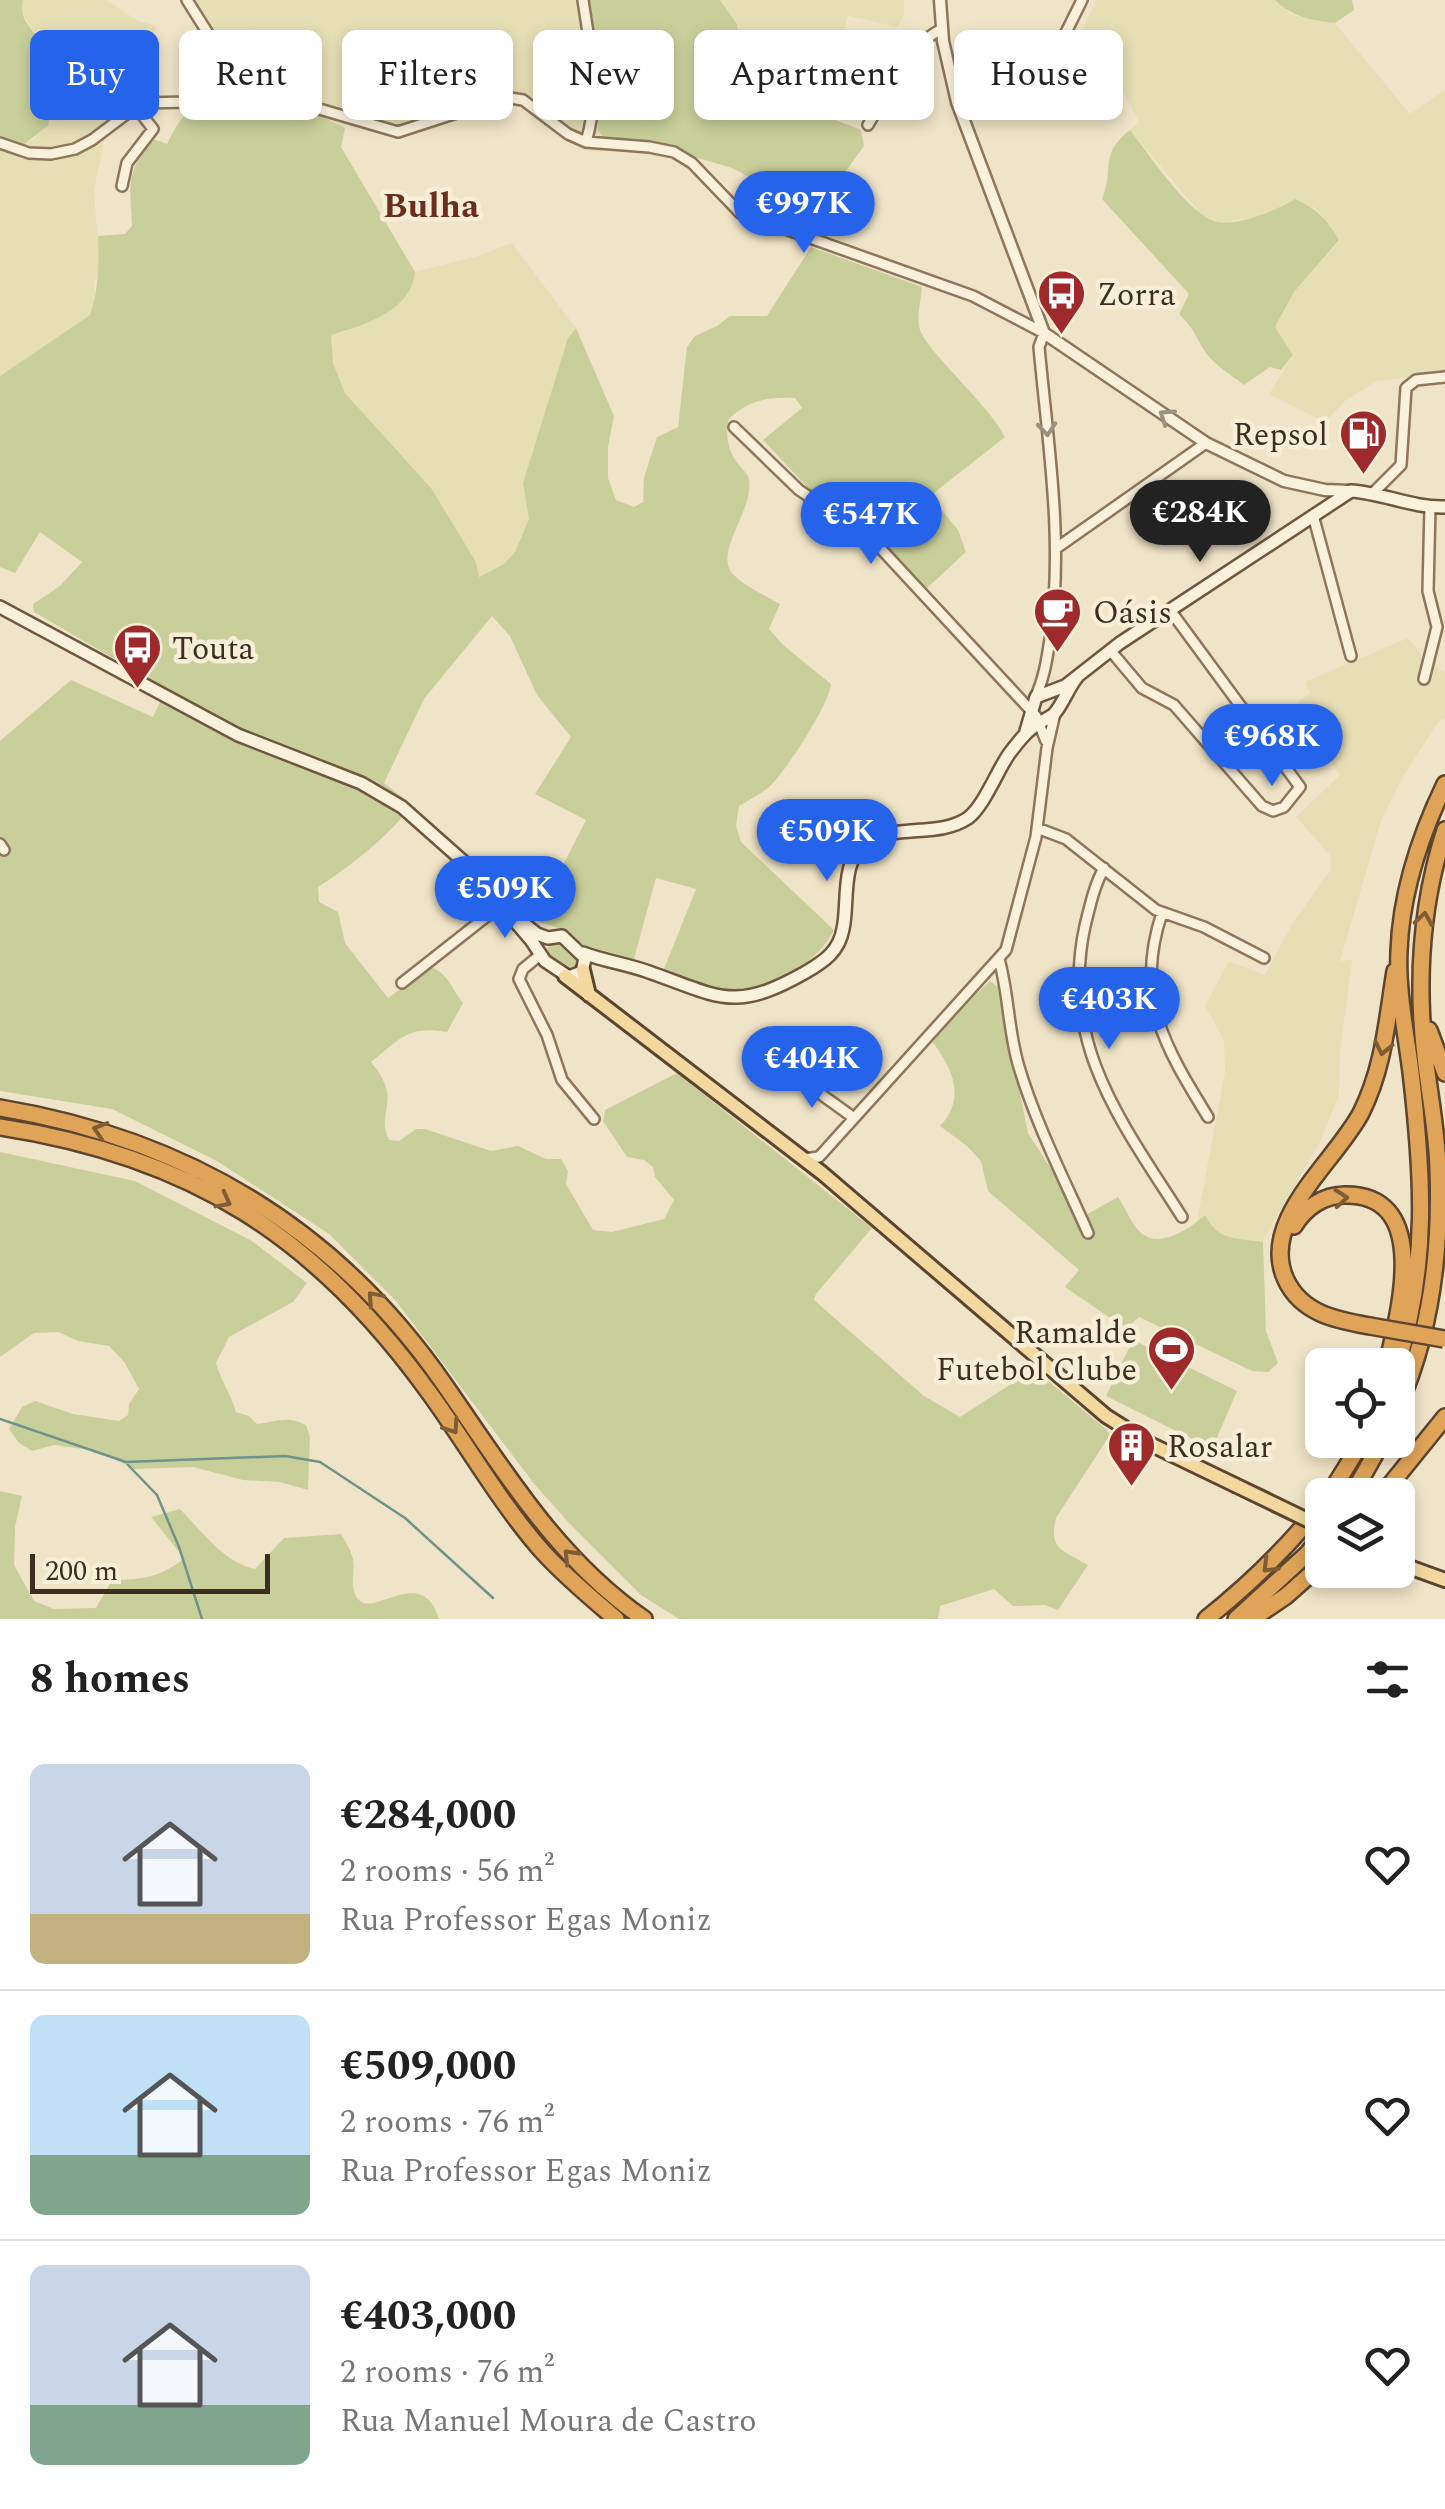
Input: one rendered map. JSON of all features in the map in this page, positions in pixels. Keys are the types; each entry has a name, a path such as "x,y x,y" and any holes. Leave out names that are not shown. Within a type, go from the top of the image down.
{"highway":[{"path":"1445,784 1424,827 1408,888 1384,1050 1374,1080 1360,1114 1291,1214 1279,1246 1283,1274 1292,1292 1329,1318 1445,1332"},
{"path":"1415,1355 1429,1312 1438,1242 1438,1166 1422,1010 1420,949 1429,887 1445,830"},
{"path":"1398,952 1421,1161 1422,1203 1422,1238 1412,1312 1401,1348"},
{"path":"1422,1010 1445,1074"},
{"path":"0,1108 89,1126 184,1161 249,1196 312,1240 362,1284 406,1333 520,1497 558,1543 583,1570 644,1619"},
{"path":"0,1128 83,1143 163,1172 245,1212 295,1246 330,1276 401,1354 544,1554 616,1619"},
{"path":"1389,1348 1404,1254 1399,1230 1384,1209 1361,1196 1347,1194 1320,1200 1299,1218 1290,1237 1292,1272 1306,1294 1371,1322 1445,1339"},
{"path":"1396,1478 1445,1417"},
{"path":"1206,1619 1267,1568 1305,1524"},
{"path":"1236,1619 1305,1557"},
{"path":"1252,1619 1305,1579"}],"main road":[{"path":"1036,705 1110,650 1350,491 1373,492 1430,507 1445,506"},
{"path":"0,607 238,735 361,783 402,807 464,862 540,953 565,976 819,1179 826,1178"},
{"path":"583,964 622,964 721,998 751,997 778,988 838,948 854,855 867,842 967,819 1022,739 1036,705 1078,676"},
{"path":"501,905 537,934 548,938 562,936 583,964 589,995"},
{"path":"540,953 548,938"},
{"path":"565,976 572,978 583,964"},
{"path":"785,1148 804,1159 1106,1416 1152,1445 1305,1519"},
{"path":"1415,1569 1445,1580"}],"street":[{"path":"187,0 206,30"},
{"path":"583,0 594,58 594,110 586,142"},
{"path":"940,0 954,86"},
{"path":"1067,30 1082,0"},
{"path":"868,125 898,75 928,38 942,29"},
{"path":"322,110 398,132 510,98 523,100 568,134 586,142 674,152 692,163 740,213 973,296 1044,333 1206,443 1284,481 1350,491"},
{"path":"0,143 29,153 52,154 75,149 119,120"},
{"path":"122,186 127,163 152,129 145,120"},
{"path":"804,1159 820,1157 974,982 1000,959 1006,950 1037,828 1047,748 1036,705 1056,599 1058,546 1039,347 1044,333 965,120"},
{"path":"1373,492 1401,465 1406,388 1416,380 1445,377"},
{"path":"734,427 799,490 870,537 1036,705 1047,748"},
{"path":"1058,546 1206,443"},
{"path":"1424,679 1437,627 1428,591 1430,507"},
{"path":"1312,515 1351,656"},
{"path":"1110,650 1142,688 1174,705 1262,806 1273,811 1284,808 1300,787 1170,610"},
{"path":"1022,739 1038,736 1047,748"},
{"path":"1037,828 1066,839 1162,913 1204,927 1264,958"},
{"path":"1104,868 1080,949 1081,1021 1101,1085 1182,1217"},
{"path":"402,983 501,905"},
{"path":"1162,913 1151,961 1153,1005 1169,1054 1208,1117"},
{"path":"540,953 522,969 519,979 547,1035 562,1080 594,1119"},
{"path":"1000,959 1006,1015 1018,1065 1088,1233"},
{"path":"782,1072 793,1074 854,1118"},
{"path":"820,1157 826,1178"}],"shaded area":[{"path":"23,0 106,0 156,28 33,30 21,8"},
{"path":"194,0 590,0 594,30 533,30 533,112 513,101 513,30 342,30 342,120 442,120 424,131 396,136 346,125 345,128 322,116 322,30 212,30"},
{"path":"720,0 904,0 898,27 848,16 844,30 738,30"},
{"path":"1096,0 1275,0 1292,15 1335,23 1410,114 1445,90 1445,373 1377,381 1346,400 1325,422 1269,394 1293,355 1275,328 1294,292 1339,241 1314,207 1219,223 1201,214 1130,130 1139,122 1123,92 1123,30 1083,30"},
{"path":"49,120 108,120 94,191 100,268 94,283 95,301 90,315 0,376 0,146 31,141"},
{"path":"543,120 598,120 598,131 609,143 601,152 583,150"},
{"path":"512,243 576,328 568,338 523,483 529,519 515,552 504,564 478,577 431,488 345,393 333,363 331,335 345,332 414,281 415,272"},
{"path":"1408,638 1428,662 1445,672 1445,719 1439,721 1404,775 1381,821 1340,961 1352,960 1340,1051 1339,1095 1320,1142 1260,1246 1196,1227 1225,1072 1224,1040 1205,1006 1229,961 1265,975 1292,924 1331,869 1330,855 1296,817 1340,775 1291,708 1310,693 1305,682"}],"green space":[{"path":"0,0 23,0 24,18 32,30 30,120 49,120 48,126 16,150 0,146"},
{"path":"590,0 720,0 738,30 694,30 694,120 836,120 861,130 864,146 846,171 824,217 732,168 678,152 609,143 598,131 598,120 674,120 674,30 594,30"},
{"path":"1275,0 1352,0 1354,10 1335,23 1318,21 1302,17"},
{"path":"322,116 345,128 341,147 415,272 412,286 395,307 331,335 333,363 345,393 431,488 476,562 479,577 504,564 515,552 529,519 523,483 568,338 576,328 614,416 608,478 616,500 634,507 643,502 644,477 657,437 678,427 687,347 695,336 730,316 767,316 811,247 922,287 919,326 923,336 1005,437 930,496 958,530 966,552 926,589 877,539 808,488 763,440 802,408 795,398 759,401 729,419 730,448 748,476 749,488 731,541 728,565 743,583 780,604 769,629 831,684 823,706 780,775 739,806 736,826 741,842 834,930 815,955 771,983 739,990 708,987 664,969 696,889 656,878 634,959 584,945 563,930 535,920 586,820 535,794 571,737 537,695 510,636 492,616 424,699 384,783 412,805 369,850 318,887 319,902 338,912 345,943 388,998 430,967 445,977 463,1003 447,1032 413,1032 371,1062 386,1087 389,1140 399,1141 416,1129 425,1129 491,1151 518,1146 546,1159 561,1159 568,1171 566,1184 593,1230 612,1232 664,1219 674,1200 655,1177 653,1167 644,1160 627,1157 603,1121 605,1110 677,1073 872,1228 814,1300 924,1396 960,1417 1034,1369 1107,1430 1110,1435 1056,1518 1056,1543 1088,1565 1058,1610 1045,1605 1013,1606 994,1589 940,1606 938,1619 679,1619 641,1595 570,1524 535,1485 396,1301 329,1234 217,1161 112,1109 0,1091 0,741 71,680 153,717 166,689 34,612 33,604 60,586 82,562 40,532 15,573 0,567 0,376 90,315 97,286 98,236 125,234 132,226 131,180 138,160 154,139 167,144 179,122 322,120"},
{"path":"1130,130 1191,206 1214,221 1244,220 1295,199 1315,211 1335,233 1339,240 1294,292 1275,327 1293,355 1281,370 1270,367 1244,385 1216,363 1179,314 1189,294 1102,199 1114,147"},
{"path":"557,941 578,958 572,970 546,953 550,943"},
{"path":"990,981 998,987 1028,1133 1082,1217 1118,1197 1140,1232 1148,1237 1174,1235 1205,1215 1222,1234 1263,1242 1266,1331 1278,1363 1268,1372 1252,1371 1139,1317 1126,1329 1065,1287 1079,1270 988,1191 981,1161 940,1126 955,1093 945,1060 930,1039"},
{"path":"0,1152 135,1181 252,1241 307,1283 293,1302 229,1337 216,1363 236,1412 257,1424 287,1420 306,1425 310,1437 308,1490 193,1467 134,1469 98,1451 54,1445 32,1451 19,1443 9,1429 22,1407 35,1401 73,1414 119,1421 128,1415 129,1404 139,1389 125,1363 109,1346 78,1341 58,1332 34,1333 0,1357"},
{"name":"Ramalde Futebol Clube","path":"1133,1340 1237,1391 1212,1449 1106,1396"},
{"path":"0,1491 22,1496 15,1527 14,1565 34,1601 54,1609 96,1608 112,1580 151,1576 184,1558 151,1517 180,1509 223,1553 255,1569 284,1538 341,1534 352,1556 353,1586 360,1601 367,1604 411,1593 422,1595 432,1603 439,1619 0,1619"}],"waterway":[{"path":"0,1419 126,1462 285,1456 320,1462 405,1518 493,1598"},
{"path":"128,1465 157,1495 202,1619"}],"place":[{"name":"Zorra","path":"1062,336"},
{"name":"Repsol","path":"1363,476"},
{"name":"Oásis","path":"1058,654"},
{"name":"Touta","path":"137,690"},
{"name":"Ramalde Futebol Clube","path":"1172,1392"},
{"name":"Rosalar","path":"1132,1488"}],"district":[{"name":"Bulha","path":"431,205"}]}
